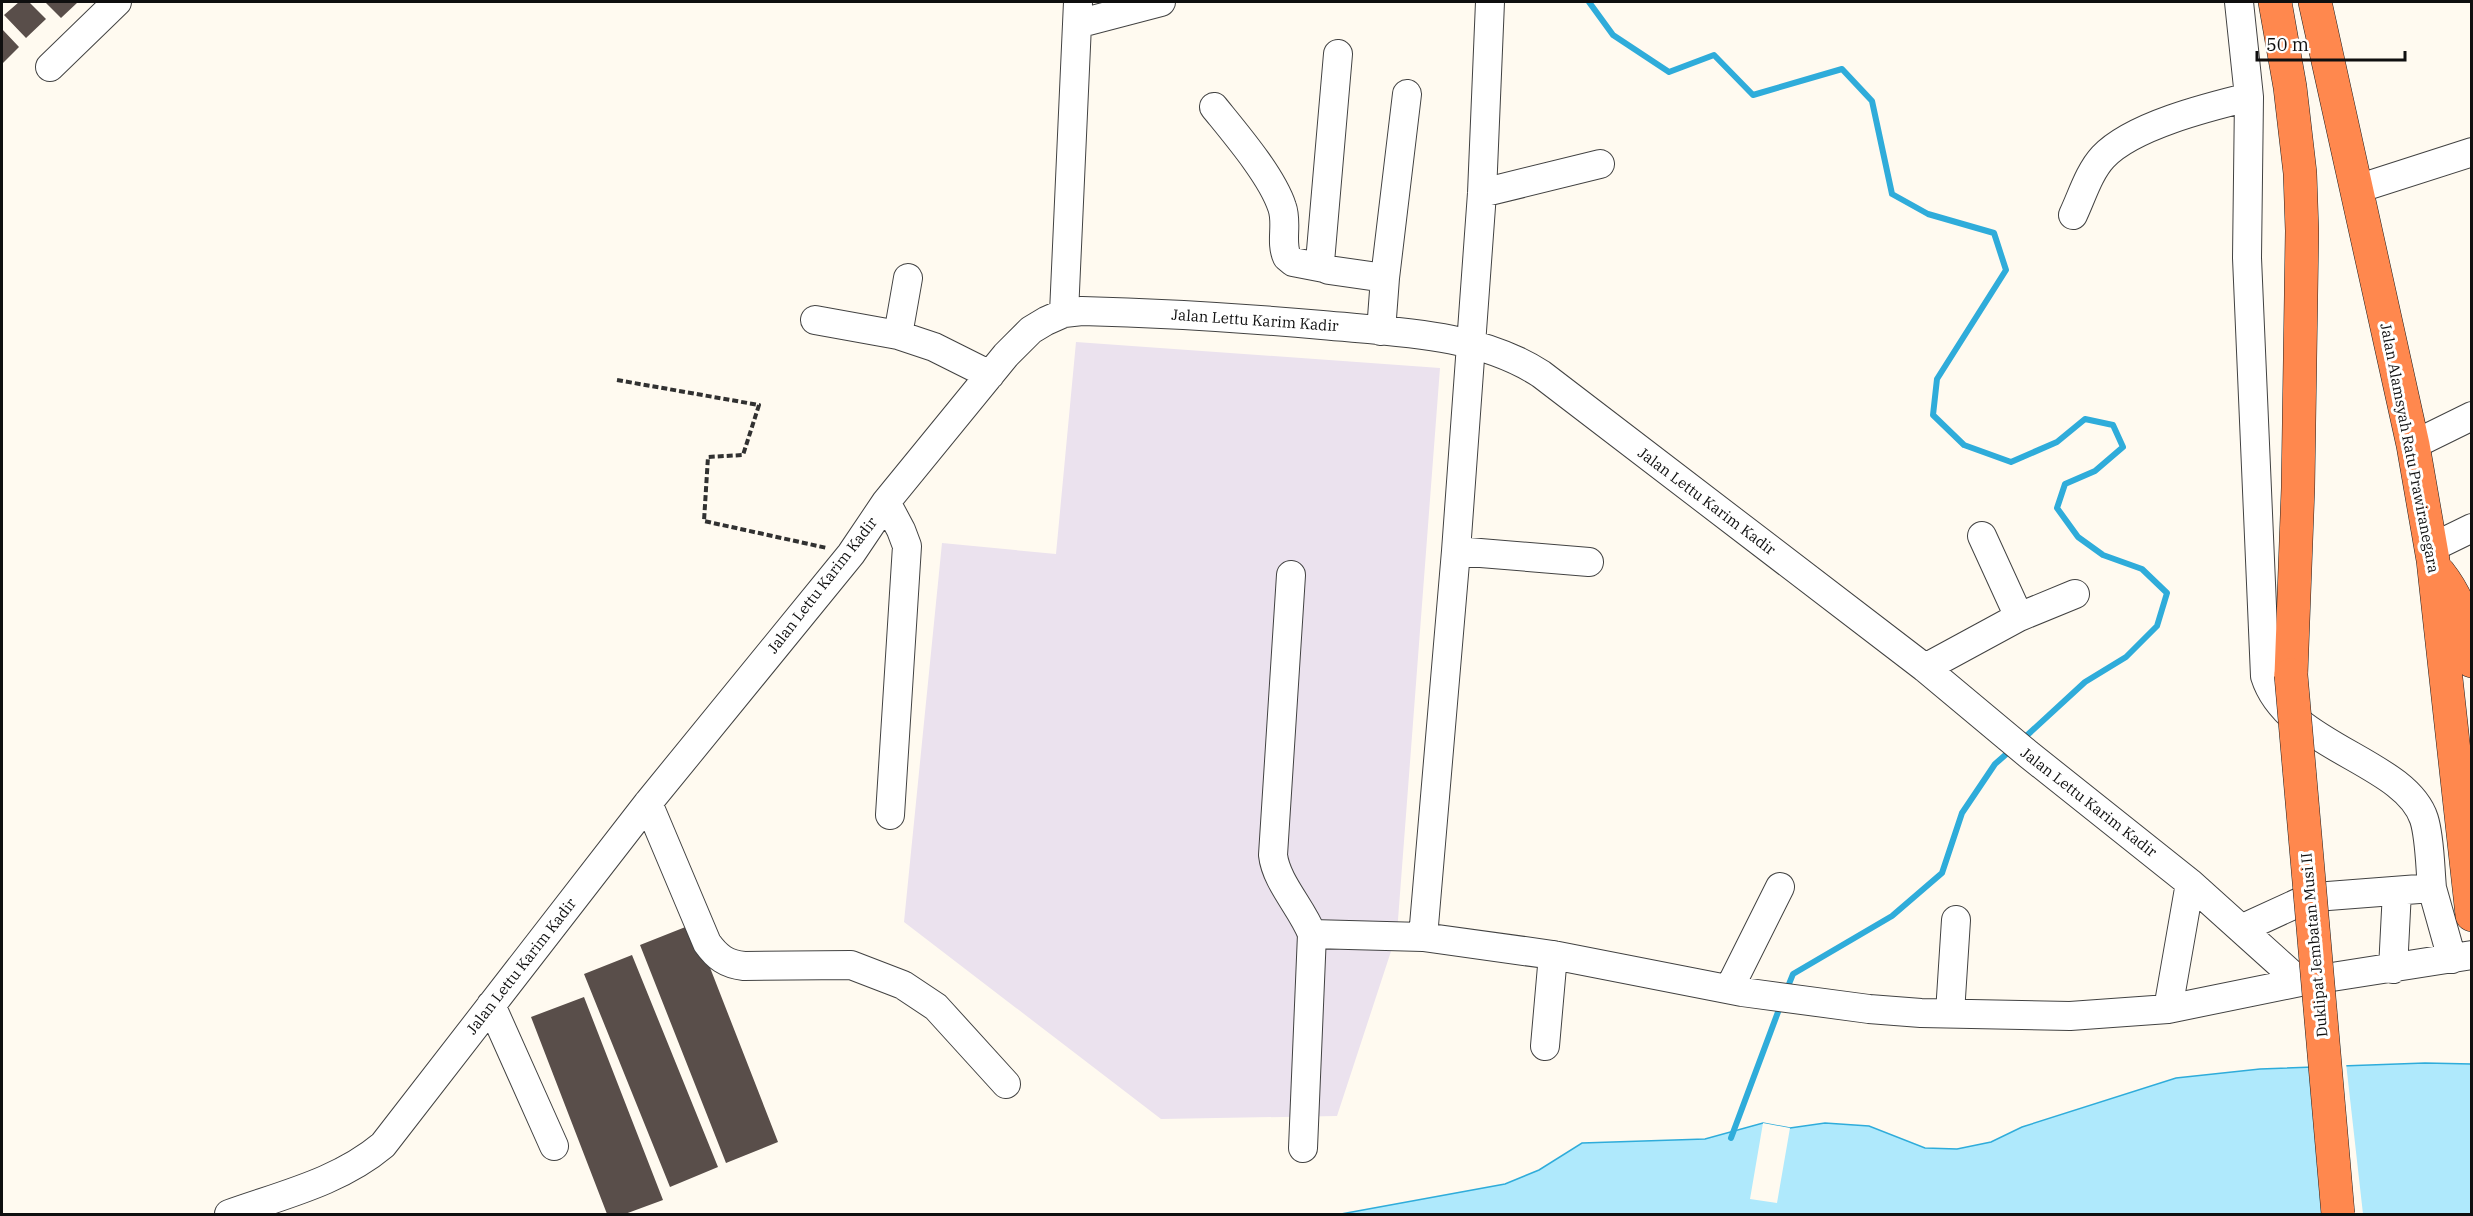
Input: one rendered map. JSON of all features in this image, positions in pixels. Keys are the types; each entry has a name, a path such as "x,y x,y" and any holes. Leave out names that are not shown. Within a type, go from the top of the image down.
{"highway":[{"name":"Duklipat Jembatan Musi II","path":"2275,2 2290,87 2300,173 2302,231 2298,488 2290,675 2338,1215"},
{"name":"Jalan Alamsyah Ratu Prawiranegara","path":"2315,2 2413,445 2432,558 2471,908"},
{"path":"2432,558 2464,615 2472,661"}],"street":[{"path":"50,67 117,2"},
{"path":"1064,313 1078,13 1161,2"},
{"path":"1423,937 1456,551 1482,193 1490,2"},
{"path":"1312,934 1423,937 1553,955 1769,996 1869,1009 2070,1016 2168,1009 2300,982 2465,956 2432,888 2424,819 2417,806 2391,781 2310,731 2277,700 2269,689 2265,676 2247,258 2249,97 2239,2"},
{"path":"1324,268 1320,259 1338,54"},
{"path":"1382,331 1385,278 1407,94"},
{"path":"2073,215 2094,170 2113,148 2137,135 2202,109 2249,97"},
{"path":"1214,106 1248,150 1281,204 1287,257 1293,262 1385,278"},
{"path":"2357,189 2472,152"},
{"path":"1482,193 1600,164"},
{"path":"898,335 908,278"},
{"name":"Jalan Lettu Karim Kadir","path":"229,1215 336,1176 370,1156 383,1145 648,802 850,554 886,502 1006,355 1031,330 1064,313 1082,311 1201,315 1382,331 1471,343 1521,361 1925,668 2028,754 2190,883 2300,982"},
{"path":"814,320 898,335 934,348 990,375"},
{"path":"2413,445 2472,416"},
{"path":"886,502 907,546 890,815"},
{"path":"2432,558 2472,528"},
{"path":"1983,536 2019,617"},
{"path":"1456,551 1589,561"},
{"path":"1291,575 1273,855 1275,870 1305,916 1312,934 1303,1148"},
{"path":"1925,668 2019,617 2075,594"},
{"path":"648,802 707,943 720,958 744,966 851,964 903,985 936,1007 1006,1084"},
{"path":"2168,1009 2190,883"},
{"path":"1728,989 1779,887"},
{"path":"2241,929 2302,900 2432,888"},
{"path":"2393,969 2397,891"},
{"path":"1950,1013 1956,920"},
{"path":"1545,1046 1553,955"},
{"path":"491,1005 554,1146"}],"path":[{"path":"617,381 759,405 742,455 708,457 704,521 850,554"}],"shaded area":[{"path":"1076,342 1440,368 1397,933 1337,1116 1161,1119 904,922 942,543 1056,554"}],"water":[{"path":"2425,1063 2471,1064 2471,1214 1341,1214 1505,1184 1539,1170 1582,1143 1705,1139 1763,1123 1790,1128 1825,1123 1869,1126 1925,1148 1957,1149 1991,1142 2022,1127 2176,1078 2260,1069"}],"pier":[{"path":"2346,1063 2363,1214 2329,1214 2312,1064"},
{"path":"1763,1123 1790,1128 1777,1203 1750,1199"}],"building":[{"path":"19,2 29,2 46,19 26,38 4,15"},
{"path":"45,2 78,2 61,18"},
{"path":"2,29 19,47 2,64"},
{"path":"693,924 778,1142 726,1163 640,945"},
{"path":"632,955 718,1167 670,1187 584,974"},
{"path":"584,997 663,1200 625,1214 607,1214 531,1017"}],"waterway":[{"path":"1589,2 1613,35 1669,72 1714,55 1753,95 1842,69 1872,101 1892,194 1928,214 1994,233 2006,270 1937,379 1933,415 1964,445 2011,462 2057,442 2085,419 2113,425 2123,447 2095,471 2065,484 2057,508 2078,537 2103,555 2142,569 2167,593 2157,626 2126,657 2085,682 2023,739"},
{"path":"1787,989 1793,974 1892,916 1942,873 1962,813 1995,764 2011,750"},
{"path":"1731,1138 1781,1004"}]}
